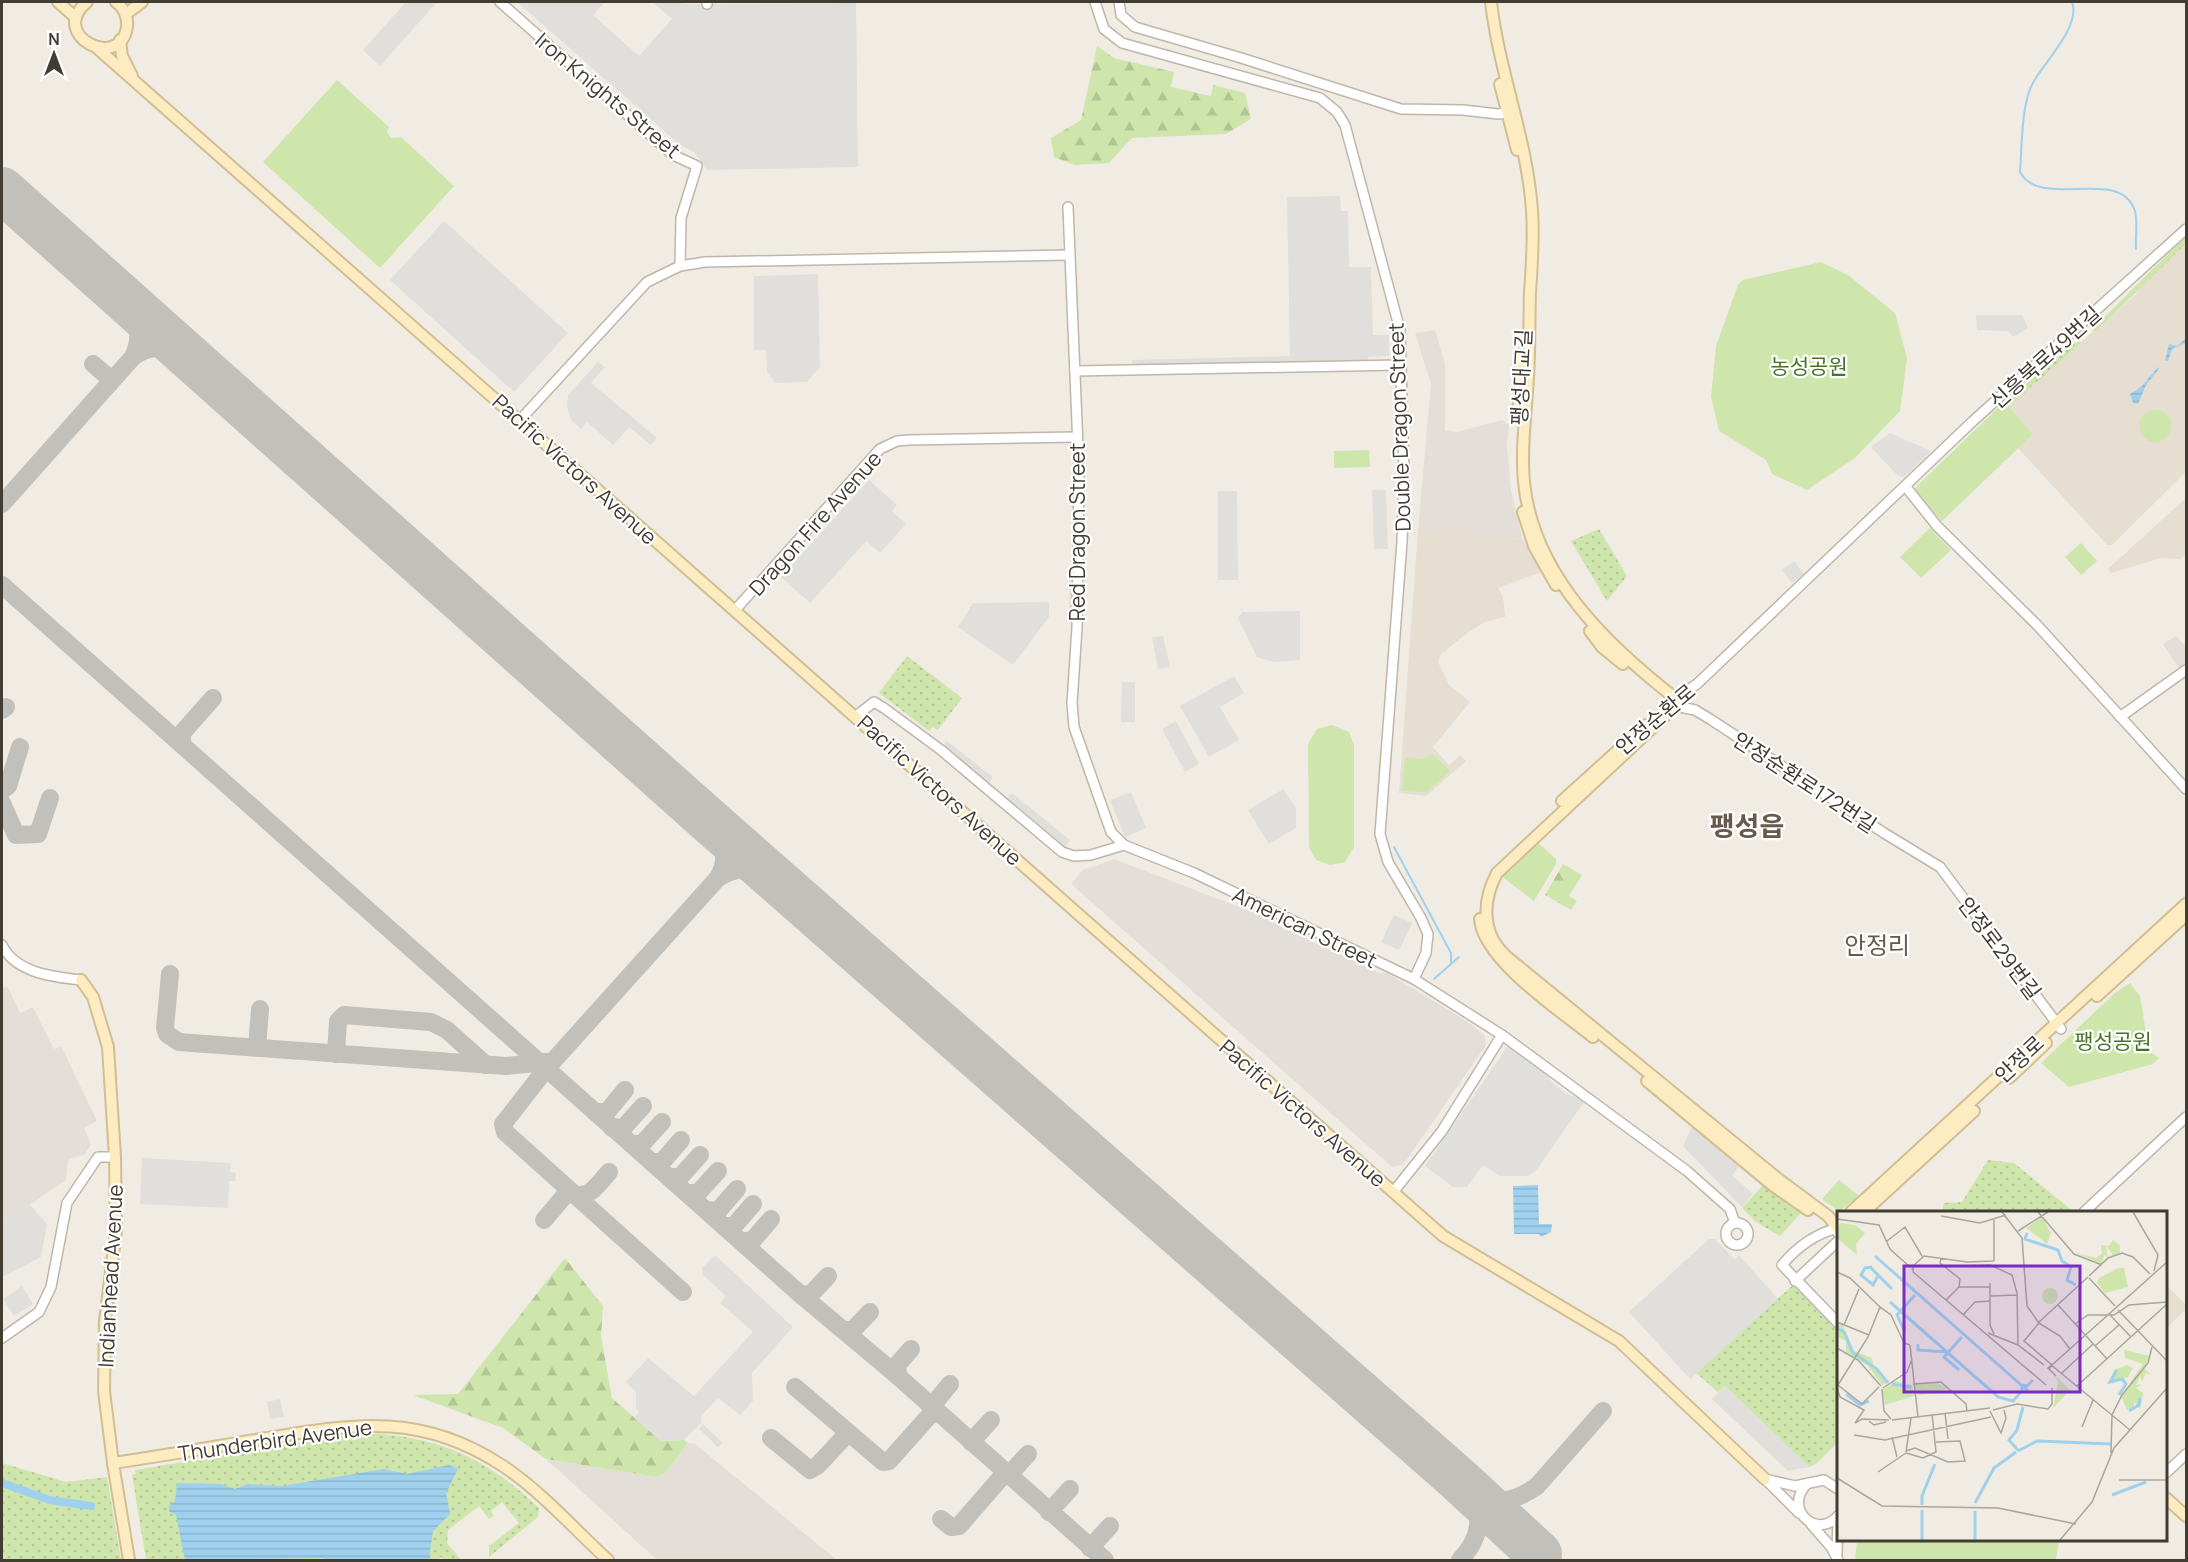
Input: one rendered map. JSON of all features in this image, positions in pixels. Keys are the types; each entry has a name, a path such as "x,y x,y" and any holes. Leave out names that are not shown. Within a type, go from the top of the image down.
{"main road":[{"name":"Pacific Victors Avenue","path":"58,2 76,18 81,37 97,48 118,69 132,76 736,609 1123,956 1443,1236 1620,1341 1765,1479"},
{"path":"76,18 87,2"},
{"path":"97,48 110,47 120,40 126,29 126,14 116,2"},
{"path":"126,14 142,2"},
{"name":"팽성대교길","path":"1484,2 1491,50 1510,112 1522,175 1526,217 1517,470 1520,501 1527,528 1547,572 1602,647 1675,702"},
{"path":"1491,2 1510,112 1527,171 1532,211 1529,351 1523,442 1526,499 1537,537 1552,566 1595,628 1675,702"},
{"path":"120,40 124,62 132,76"},
{"name":"안정순환로","path":"1675,702 1631,749 1497,873 1486,897 1488,927 1495,943 1507,957 1742,1150 1828,1216 1837,1228"},
{"name":"안정순환로","path":"1675,702 1499,860 1484,883 1479,896 1480,923 1484,937 1509,968 1772,1184 1837,1228"},
{"name":"안정로","path":"1865,1211 2187,904"},
{"name":"안정로","path":"1852,1211 2187,915"},
{"name":"Indianhead Avenue","path":"81,980 93,997 108,1047 115,1157 116,1231 105,1321 104,1391 129,1560"},
{"name":"Thunderbird Avenue","path":"113,1463 358,1425 411,1428 456,1441 503,1466 539,1495 608,1560"},
{"path":"2167,1499 2187,1516"}],"street":[{"name":"Iron Knights Street","path":"500,2 673,155 697,166 681,218 680,266"},
{"name":"Double Dragon Street","path":"1095,2 1104,29 1122,43 1320,98 1337,112 1345,125 1400,330 1404,474 1402,543 1380,834 1388,862 1428,934 1426,953 1414,979"},
{"path":"1119,2 1122,15 1135,27 1345,90 1392,107 1418,111 1510,112"},
{"name":"Red Dragon Street","path":"1068,207 1077,437 1074,727 1111,832 1124,845"},
{"name":"신흥북로49번길","path":"1906,487 1973,421 2187,229"},
{"path":"520,420 647,282 680,266 705,262 1069,255"},
{"path":"1075,371 1400,365"},
{"name":"Dragon Fire Avenue","path":"736,609 880,449 888,444 909,440 1077,437"},
{"path":"1906,487 1937,526 2038,626 2187,789"},
{"name":"안정순환로","path":"1675,702 1697,684 1906,487"},
{"path":"2120,717 2187,670"},
{"path":"856,716 874,702 884,708 941,750 1062,852 1074,856 1091,855 1124,845"},
{"name":"안정순환로172번길","path":"1675,702 1695,710 1940,867"},
{"name":"American Street","path":"1124,845 1194,873 1414,979 1502,1035 1704,1184 1730,1209 1735,1223"},
{"name":"안정로29번길","path":"1940,867 2059,1027"},
{"name":"Indianhead Avenue","path":"2,945 6,956 26,968 53,977 81,980"},
{"path":"1394,1191 1442,1131 1502,1035"},
{"path":"2085,1211 2187,1117"},
{"path":"2,1338 39,1312 51,1287 67,1203 98,1157 115,1157"},
{"path":"1837,1229 1805,1242 1782,1265 1795,1281 1837,1321"},
{"path":"1795,1281 1837,1243"},
{"path":"2167,1472 2187,1455"},
{"path":"1765,1479 1795,1486 1806,1485 1817,1480 1834,1482"},
{"path":"1765,1479 1809,1522 1837,1558"},
{"path":"1801,1515 1797,1499 1806,1485"},
{"path":"1809,1522 1823,1525 1837,1517"},
{"path":"1837,1558 1838,1541"}],"shaded area":[{"path":"406,2 437,2 380,66 363,50"},
{"path":"517,2 605,2 593,15 639,56 672,19 652,2 686,4 856,3 858,167 707,170 695,153 679,144"},
{"path":"1340,196 1341,211 1348,211 1349,267 1371,267 1373,335 1389,335 1389,356 1368,357 1368,368 1132,374 1132,360 1290,356 1287,197"},
{"path":"444,221 568,333 514,392 390,280"},
{"path":"2186,244 2186,472 2112,545 2107,545 2018,448 2033,434 2008,407 2135,295 2144,283"},
{"path":"818,274 820,367 807,382 775,383 767,372 766,350 754,350 754,276"},
{"path":"1976,315 2022,315 2028,328 2013,337 2008,331 1977,330"},
{"path":"1435,330 1445,364 1445,431 1457,432 1502,420 1509,424 1507,446 1511,490 1522,538 1473,541 1470,525 1446,527 1445,532 1418,531 1431,384 1415,333"},
{"path":"598,362 605,367 591,383 657,438 651,445 629,427 613,445 587,422 581,429 571,420 567,407 568,395"},
{"path":"1890,433 1931,451 1904,477 1897,475 1871,447"},
{"path":"869,480 897,505 892,511 906,524 880,553 866,541 810,603 781,577"},
{"path":"1372,490 1386,490 1388,549 1374,549"},
{"path":"1218,491 1237,491 1238,580 1218,580"},
{"path":"2186,498 2186,554 2181,559 2161,558 2111,573 2108,569"},
{"path":"1470,525 1473,541 1522,538 1542,572 1498,588 1503,596 1505,617 1485,622 1441,654 1438,662 1449,685 1470,702 1433,747 1449,765 1460,755 1466,761 1426,796 1399,793 1418,531 1444,532 1445,527"},
{"path":"1794,561 1804,574 1792,583 1782,570"},
{"path":"1070,566 1078,566 1077,611 1069,610"},
{"path":"1049,602 1049,617 1013,665 958,627 973,603"},
{"path":"1300,611 1300,660 1274,662 1257,657 1238,618 1242,612"},
{"path":"1163,636 1170,667 1158,669 1152,637"},
{"path":"2176,636 2186,647 2186,663 2179,668 2163,644"},
{"path":"1234,676 1244,693 1220,707 1239,740 1209,757 1180,706"},
{"path":"1122,682 1135,682 1135,722 1121,722"},
{"path":"1176,721 1199,764 1185,772 1162,729"},
{"path":"947,741 993,777 989,783 1007,798 1012,793 1070,840 1062,852 941,750"},
{"path":"1283,789 1296,808 1296,828 1269,844 1248,810"},
{"path":"1131,792 1146,828 1125,837 1110,800"},
{"path":"1114,859 1273,920 1277,925 1379,973 1387,973 1468,1022 1485,1036 1486,1045 1403,1165 1392,1167 1071,884 1083,870"},
{"path":"1394,915 1412,923 1399,950 1381,942"},
{"path":"7,986 20,1013 33,1007 54,1049 61,1046 97,1121 84,1128 91,1144 85,1154 68,1160 66,1180 2,1224 2,989"},
{"path":"1508,1046 1540,1066 1551,1081 1566,1094 1586,1099 1535,1172 1527,1176 1500,1176 1483,1165 1467,1187 1453,1187 1425,1166"},
{"path":"1693,1125 1741,1165 1732,1175 1753,1194 1742,1207 1683,1146"},
{"path":"142,1158 231,1163 230,1172 236,1173 235,1181 229,1181 228,1208 140,1204"},
{"path":"30,1205 47,1224 41,1257 2,1277 2,1224"},
{"path":"1709,1239 1715,1239 1735,1260 1739,1255 1778,1299 1690,1379 1629,1312"},
{"path":"715,1255 793,1327 752,1373 753,1401 740,1415 718,1398 701,1416 701,1423 684,1440 661,1441 634,1418 639,1412 636,1408 636,1392 626,1382 648,1358 694,1396 753,1332 720,1303 726,1296 703,1275 702,1268"},
{"path":"22,1286 33,1304 14,1316 3,1299"},
{"path":"2167,1286 2186,1305 2186,1309 2167,1328"},
{"path":"1725,1386 1809,1467 1788,1471 1712,1399"},
{"path":"280,1399 284,1417 270,1419 267,1402"},
{"path":"703,1424 723,1443 718,1447 699,1429"},
{"path":"688,1443 695,1444 837,1560 657,1560 546,1459 657,1477 665,1473"}],"green space":[{"path":"1097,46 1114,58 1174,72 1171,87 1211,96 1213,85 1245,93 1251,119 1226,134 1132,138 1109,163 1075,165 1054,157 1051,138 1081,120"},
{"path":"337,80 389,127 387,132 391,138 401,137 454,186 380,268 263,162"},
{"path":"2186,237 2186,244 2094,332 2092,329"},
{"name":"농성공원","path":"1821,262 1848,275 1895,313 1907,358 1900,411 1855,458 1807,490 1772,474 1766,460 1719,431 1711,397 1716,346 1738,285 1743,280"},
{"path":"2079,340 2081,343 2008,407 2004,402"},
{"path":"2004,402 2033,434 1942,521 1917,493 1916,487"},
{"path":"2155,410 2166,415 2171,426 2166,437 2155,442 2144,437 2139,426 2144,415"},
{"path":"1369,450 1370,467 1334,468 1334,451"},
{"path":"1930,528 1951,550 1921,578 1900,557"},
{"path":"1599,529 1627,576 1607,601 1571,541"},
{"path":"2081,543 2097,561 2081,575 2065,557"},
{"path":"907,656 962,698 938,730 933,727 929,731 879,693"},
{"path":"1332,725 1349,732 1354,745 1354,847 1345,862 1330,865 1316,860 1309,847 1308,744 1317,729"},
{"path":"1432,754 1450,771 1426,792 1402,791 1405,758 1424,759"},
{"path":"1537,842 1556,859 1556,864 1534,901 1500,875"},
{"path":"1563,864 1582,875 1569,896 1577,901 1571,910 1545,895"},
{"name":"팽성공원","path":"2130,983 2140,996 2149,1051 2159,1058 2153,1064 2069,1087 2041,1063 2115,993"},
{"path":"1988,1160 2014,1163 2073,1211 1942,1211 1944,1203 1962,1202"},
{"path":"1839,1180 1859,1196 1839,1211 1822,1199"},
{"path":"1764,1184 1804,1210 1780,1236 1756,1222 1742,1208"},
{"path":"565,1258 603,1306 601,1336 612,1398 661,1441 684,1440 688,1443 665,1473 657,1477 546,1459 503,1428 413,1395 458,1394"},
{"path":"1793,1285 1837,1331 1837,1443 1816,1464 1809,1467 1725,1386 1718,1392 1696,1373"},
{"path":"356,1433 384,1434 433,1443 477,1461 498,1474 539,1508 538,1517 489,1557 489,1546 519,1523 502,1502 491,1511 494,1516 489,1519 479,1506 448,1530 447,1543 461,1560 444,1560 441,1557 437,1560 146,1560 132,1475 136,1474 135,1470"},
{"path":"2,1463 66,1482 107,1477 121,1560 2,1560"},
{"path":"1857,1541 2059,1541 2056,1560 1855,1560"}],"water":[{"path":"2186,338 2186,343 2172,349 2168,361 2165,361 2169,344 2177,346"},
{"path":"2158,367 2159,369 2146,385 2138,404 2133,403 2130,394 2141,387"},
{"path":"1538,1185 1539,1224 1552,1224 1551,1232 1541,1237 1539,1234 1514,1234 1513,1186"},
{"path":"449,1465 458,1469 446,1493 450,1514 433,1531 429,1558 425,1560 325,1560 324,1558 185,1560 176,1515 169,1511 169,1506 175,1501 177,1483 221,1484 235,1489 247,1484 282,1486 384,1469 407,1474"}],"waterway":[{"path":"2072,2 2072,22 2030,90 2023,125 2020,172 2030,183 2045,188 2098,189 2114,191 2127,198 2135,211 2136,249"},
{"path":"1394,847 1451,953 1451,962"},
{"path":"1434,979 1459,957"},
{"path":"2,1483 50,1500 91,1506"}],"taxiway":[{"path":"126,302 138,329 138,342 133,357"},
{"path":"2,504 133,357 147,350 160,348 174,351 188,358"},
{"path":"93,364 107,376 109,384"},
{"path":"2,585 800,1294 892,1371 1105,1560"},
{"path":"182,743 182,733 213,698"},
{"path":"2,710 6,707"},
{"path":"2,790 8,786 20,747"},
{"path":"2,803 16,835 38,834 50,798"},
{"path":"707,819 717,833 723,848 724,863 717,879 732,871 746,869 775,879"},
{"path":"683,1292 505,1132 503,1124 546,1069 717,879"},
{"path":"170,974 165,1028 167,1034 179,1042 506,1066 547,1062"},
{"path":"257,1048 260,1009"},
{"path":"336,1054 338,1021 344,1015 431,1022 447,1030 486,1065"},
{"path":"595,1112 607,1112 625,1090"},
{"path":"612,1128 624,1127 643,1106"},
{"path":"631,1144 642,1144 662,1122"},
{"path":"651,1162 662,1162 681,1140"},
{"path":"669,1177 680,1177 700,1155"},
{"path":"687,1193 698,1193 718,1171"},
{"path":"575,1194 590,1192 609,1172"},
{"path":"706,1210 718,1211 737,1189"},
{"path":"544,1220 566,1194 577,1195"},
{"path":"723,1226 734,1226 753,1204"},
{"path":"741,1241 752,1241 771,1219"},
{"path":"800,1294 810,1295 828,1276"},
{"path":"843,1330 853,1330 870,1312"},
{"path":"898,1376 897,1365 911,1349"},
{"path":"931,1407 950,1384"},
{"path":"795,1387 883,1462 889,1461 930,1415 938,1413"},
{"path":"1459,1480 1488,1498 1497,1500 1515,1498 1537,1486 1603,1411"},
{"path":"971,1442 991,1420"},
{"path":"771,1438 810,1470 817,1466 848,1433"},
{"path":"1008,1476 1028,1454"},
{"path":"941,1519 951,1527 959,1526 1005,1473"},
{"path":"1460,1560 1472,1543 1478,1526 1476,1507 1466,1488"},
{"path":"1049,1512 1070,1489"},
{"path":"1090,1548 1110,1526"}],"runway":[{"path":"2,190 707,819 1459,1480 1539,1554"}],"district":[{"name":"팽성읍","path":"1747,825"},
{"name":"안정리","path":"1877,944"}]}
